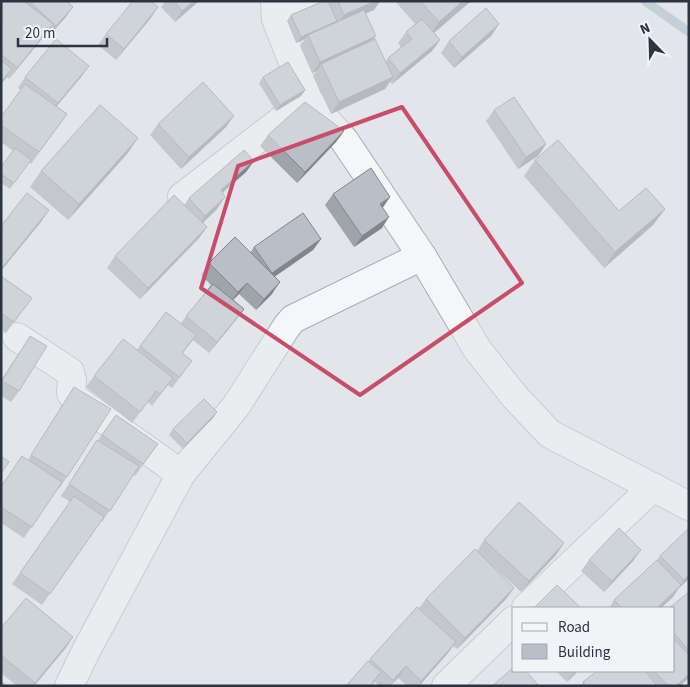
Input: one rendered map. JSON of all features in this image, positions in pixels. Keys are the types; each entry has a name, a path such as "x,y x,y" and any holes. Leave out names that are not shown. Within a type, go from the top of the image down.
{"street":[{"path":"313,1 276,10 308,100 344,140 422,256 477,349 515,397 550,434 689,506"},
{"path":"182,197 308,100"},
{"path":"69,686 181,474 236,406 287,326 293,319 422,256"},
{"path":"17,337 70,372 72,381 71,393 74,398 181,474"},
{"path":"527,607 653,487"},
{"path":"446,686 512,622"}],"highlighted area":[{"path":"402,107 522,283 360,395 201,288 238,166"}],"building":[{"path":"2,1 24,1 53,24 17,68 1,54"},
{"path":"29,1 67,1 73,7 56,26"},
{"path":"133,1 151,1 158,7 124,49 106,34"},
{"path":"174,1 194,1 182,11"},
{"path":"328,1 337,21 301,37 291,15"},
{"path":"338,1 375,1 344,15"},
{"path":"420,1 463,1 439,22"},
{"path":"486,8 499,24 462,57 449,41"},
{"path":"364,10 376,36 320,62 308,35"},
{"path":"422,19 440,40 400,73 388,58 412,39 406,32"},
{"path":"56,39 89,66 58,103 25,77"},
{"path":"375,39 393,77 339,102 321,64"},
{"path":"1,60 12,69 1,82"},
{"path":"288,62 305,90 280,105 263,77"},
{"path":"203,82 234,116 189,157 158,124"},
{"path":"25,84 67,114 39,152 1,125 1,117"},
{"path":"514,97 546,144 526,157 494,110"},
{"path":"305,102 344,131 305,172 268,135"},
{"path":"100,105 138,138 79,204 41,171"},
{"path":"558,140 619,211 646,188 665,209 615,252 535,160"},
{"path":"15,148 31,160 14,183 1,174 1,167"},
{"path":"244,150 254,161 221,190 225,197 205,216 189,198"},
{"path":"371,168 390,197 380,204 389,217 362,236 333,194"},
{"path":"27,193 49,210 1,269 1,226"},
{"path":"174,195 207,227 148,288 115,256"},
{"path":"303,213 321,239 272,273 254,247"},
{"path":"235,237 280,282 264,299 247,283 238,292 209,263"},
{"path":"1,276 32,298 14,322 1,313"},
{"path":"213,284 244,309 217,342 186,316"},
{"path":"166,312 196,335 182,353 192,361 179,377 140,346"},
{"path":"30,336 47,346 19,391 2,381"},
{"path":"123,339 173,378 160,394 156,391 140,412 94,376"},
{"path":"74,387 111,409 67,477 31,455"},
{"path":"204,399 217,412 187,443 173,429"},
{"path":"116,415 158,444 143,464 102,435"},
{"path":"97,440 139,466 110,511 69,484"},
{"path":"1,456 9,462 1,473"},
{"path":"22,456 62,482 32,527 1,507 1,487"},
{"path":"74,496 104,517 50,594 20,573"},
{"path":"519,502 564,543 529,581 484,540"},
{"path":"619,528 641,550 612,581 589,560"},
{"path":"689,528 689,575 684,580 660,556"},
{"path":"475,549 514,588 465,638 426,599"},
{"path":"657,560 681,585 658,607 621,607 614,600"},
{"path":"557,585 580,607 535,607"},
{"path":"689,592 689,651 675,634 675,607 670,607"},
{"path":"26,598 73,637 35,683 1,655 1,628"},
{"path":"417,607 456,642 421,681 406,666 393,680 370,659"},
{"path":"675,640 689,655 689,674 676,686 669,686 655,672 675,672"},
{"path":"368,661 381,672 372,683 375,686 346,686"},
{"path":"512,669 512,672 527,672 539,686 492,686"},
{"path":"596,672 646,672 657,686 586,686 583,682"}],"waterway":[{"path":"645,1 689,32"}]}
